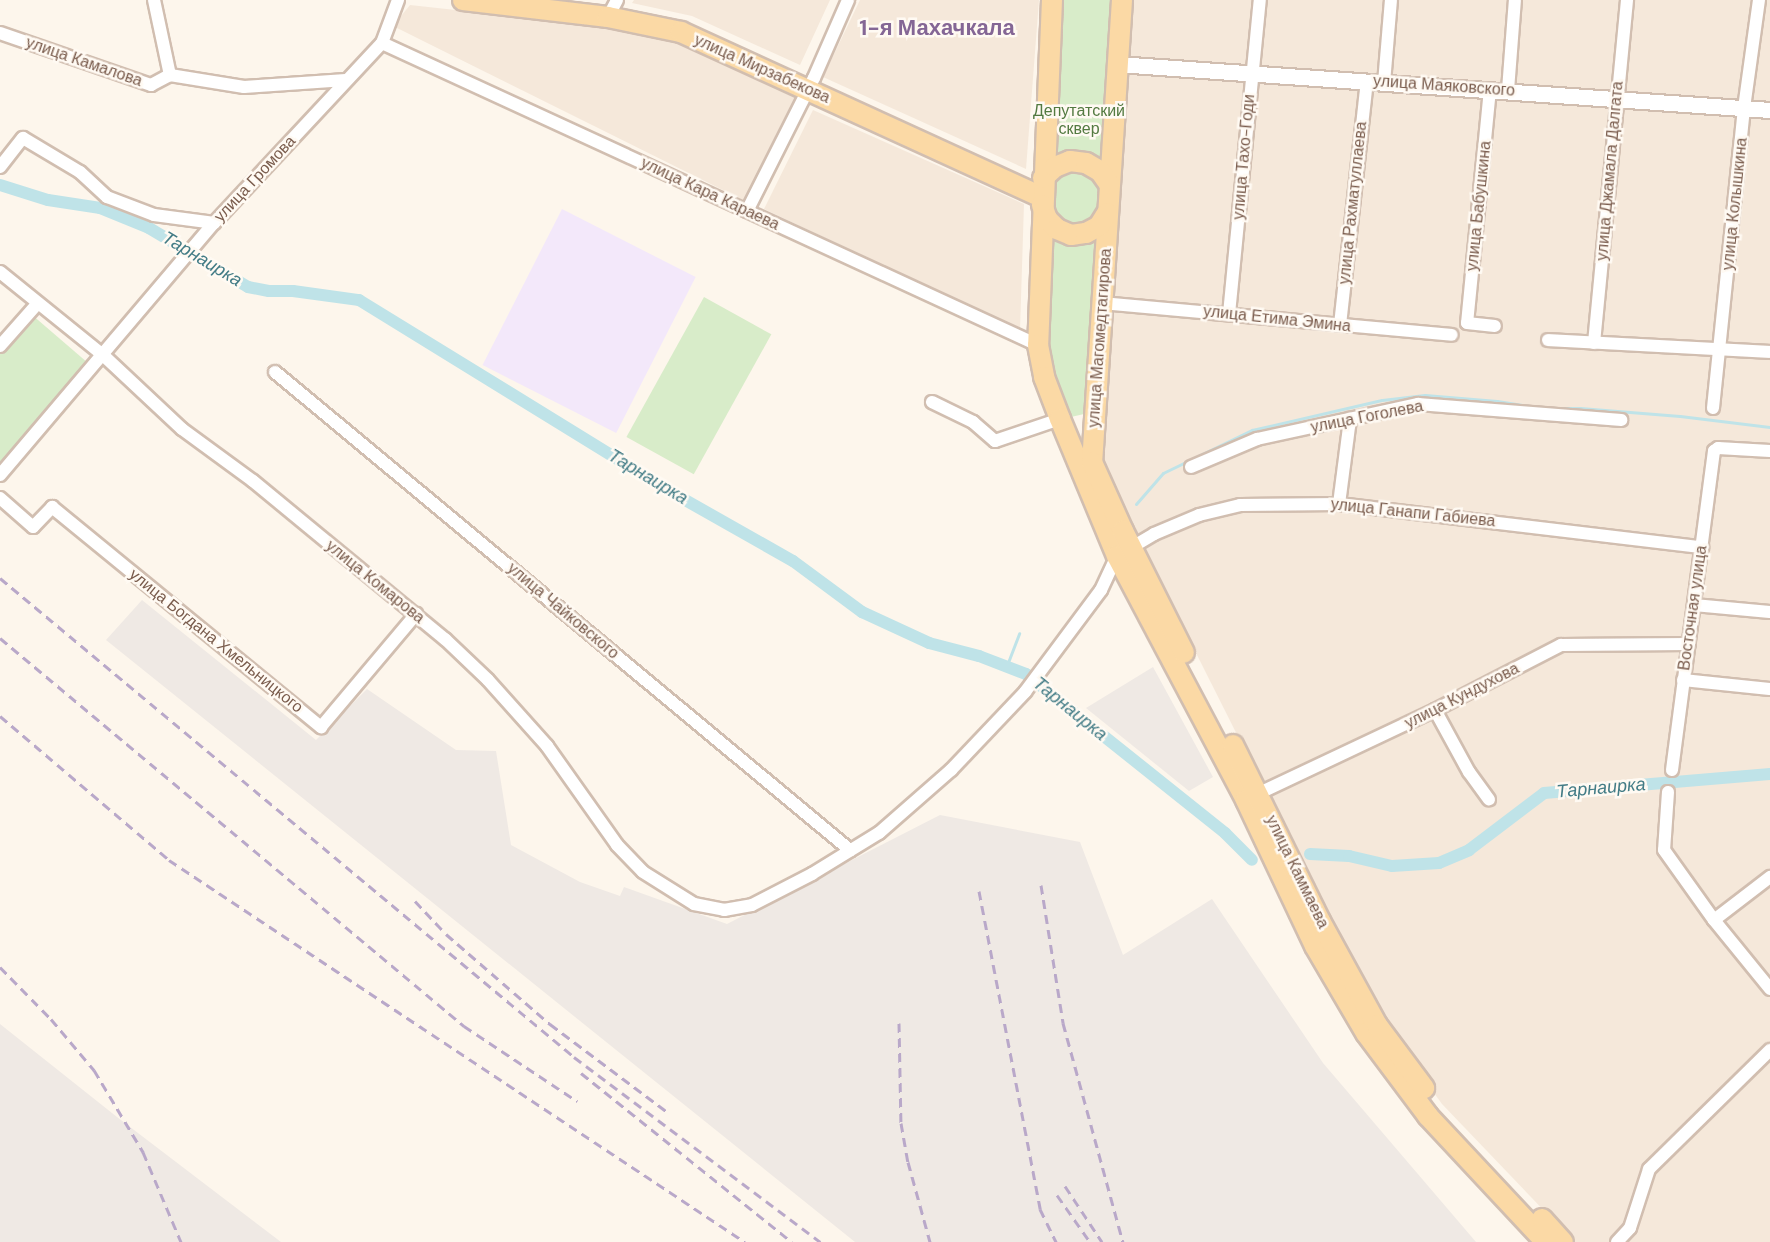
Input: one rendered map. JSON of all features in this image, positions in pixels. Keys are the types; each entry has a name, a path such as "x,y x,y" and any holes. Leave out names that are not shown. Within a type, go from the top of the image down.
{"main road":[{"name":"улица Мирзабекова","path":"463,0 613,8"},
{"name":"улица Мирзабекова","path":"549,0 613,8 685,22 812,84 1043,191"},
{"name":"улица Магомедтагирова","path":"1052,0 1038,345 1044,377 1060,419 1086,464"},
{"path":"1109,184 1100,171 1086,163 1070,161 1055,167 1043,191 1047,219 1057,230 1071,234 1086,233 1099,226 1107,213 1122,0"},
{"name":"улица Магомедтагирова","path":"1086,464 1102,303 1107,213"},
{"name":"улица Каммаева","path":"1086,464 1124,553 1252,796 1377,1024 1439,1109 1563,1242"},
{"name":"улица Каммаева","path":"1252,796 1315,946 1366,1033 1428,1116 1546,1242"}],"street":[{"path":"154,0 170,75"},
{"name":"улица Громова","path":"0,475 214,223 382,44 398,0"},
{"path":"747,211 812,84 848,0"},
{"name":"улица Тахо-Годи","path":"1229,314 1260,0"},
{"path":"1384,82 1391,0"},
{"path":"1508,90 1515,0"},
{"name":"улица Джамала Далгата","path":"1594,343 1627,0"},
{"name":"улица Колышкина","path":"1713,408 1744,108 1759,0"},
{"name":"улица Камалова","path":"0,33 151,85 170,75 244,87 346,80"},
{"name":"улица Кара Караева","path":"382,44 1038,345"},
{"name":"улица Маяковского","path":"1117,64 1770,110"},
{"name":"улица Рахматуллаева","path":"1340,325 1367,81"},
{"name":"улица Бабушкина","path":"1490,89 1467,323 1495,326"},
{"path":"0,167 23,138 80,172 107,197 154,215 214,223"},
{"name":"улица Комарова","path":"0,272 103,355 182,429 254,481 416,614 488,680 569,776 617,845 643,872 694,904 724,910 752,905 850,850"},
{"path":"0,346 38,303"},
{"name":"улица Етима Эмина","path":"1102,303 1452,335"},
{"path":"1548,340 1770,352"},
{"name":"улица Чайковского","path":"275,372 850,850"},
{"path":"932,402 973,422 995,441 1060,419"},
{"name":"улица Гоголева","path":"1191,467 1257,439 1418,404 1621,420"},
{"path":"1338,504 1350,419"},
{"name":"Восточная улица","path":"1672,770 1712,457 1718,448 1770,451"},
{"name":"улица Богдана Хмельницкого","path":"0,498 33,527 52,507 321,727 416,614"},
{"name":"улица Ганапи Габиева","path":"1124,553 1154,534 1198,515 1240,505 1338,504 1702,547"},
{"path":"850,850 879,833 951,771 1025,692 1101,590 1124,553"},
{"path":"1694,605 1770,612"},
{"name":"улица Кундухова","path":"1252,796 1435,710 1561,645 1689,645"},
{"path":"1683,680 1770,689"},
{"path":"1435,710 1469,772 1489,800"},
{"path":"1668,792 1664,850 1714,920 1770,989"},
{"path":"1714,920 1770,877"},
{"path":"1617,1242 1630,1228 1650,1169 1770,1050"}],"shaded area":[{"path":"634,0 830,0 800,65 692,16 632,3"},
{"path":"860,0 1039,0 1026,169 823,77"},
{"path":"1131,0 1770,0 1770,1242 1574,1242 1442,1104 1379,1017 1100,462"},
{"path":"410,5 609,27 668,39 798,96 747,202 393,26"},
{"path":"813,110 1024,204 1020,330 764,209"},
{"path":"562,209 696,277 616,433 483,365"},
{"path":"142,600 316,740 367,689 456,750 496,751 511,845 580,882 620,896 624,887 727,924 940,815 1080,842 1123,955 1212,899 1323,1063 1476,1242 855,1242 106,640"},
{"path":"1153,667 1213,777 1189,791 1086,708"},
{"path":"0,1024 117,1117 281,1242 0,1242"}],"green space":[{"name":"Депутатский сквер","path":"1061,0 1114,0 1103,164 1092,154 1077,150 1062,152 1050,161"},
{"path":"1070,173 1080,173 1093,180 1100,193 1100,203 1093,216 1080,223 1070,223 1061,219 1054,212 1050,203 1050,193 1054,184 1061,177"},
{"path":"1048,234 1068,245 1080,246 1096,238 1084,414 1071,417 1050,375 1044,342"},
{"path":"704,297 771,334 694,474 626,437"},
{"path":"31,314 88,363 0,463 0,349"}],"waterway":[{"name":"Тарнаирка","path":"0,185 48,200 100,208 149,228 248,287 359,300 671,492 793,561 862,612 929,643 979,656 1026,674 1225,833 1252,860"},
{"path":"1136,504 1163,473 1252,430 1382,400 1425,395 1497,401 1541,408 1580,408 1680,416 1770,427"},
{"path":"1007,665 1019,633"},
{"name":"Тарнаирка","path":"1310,854 1349,856 1392,866 1439,863 1469,850 1544,793 1770,774"}],"railway":[{"path":"0,578 574,1057 820,1242"},
{"path":"0,638 464,1026 577,1101"},
{"path":"0,716 169,860 745,1242"},
{"path":"1041,885 1063,1023 1123,1242"},
{"path":"979,891 1040,1209 1056,1242"},
{"path":"415,901 446,934 550,1024 666,1111"},
{"path":"0,967 51,1019 94,1070 143,1152 181,1242"},
{"path":"899,1023 901,1123 908,1162 930,1242"},
{"path":"581,1073 792,1242"},
{"path":"1065,1186 1102,1242"},
{"path":"1057,1195 1090,1242"}],"district":[{"name":"1-я Махачкала","path":"937,28"}]}
